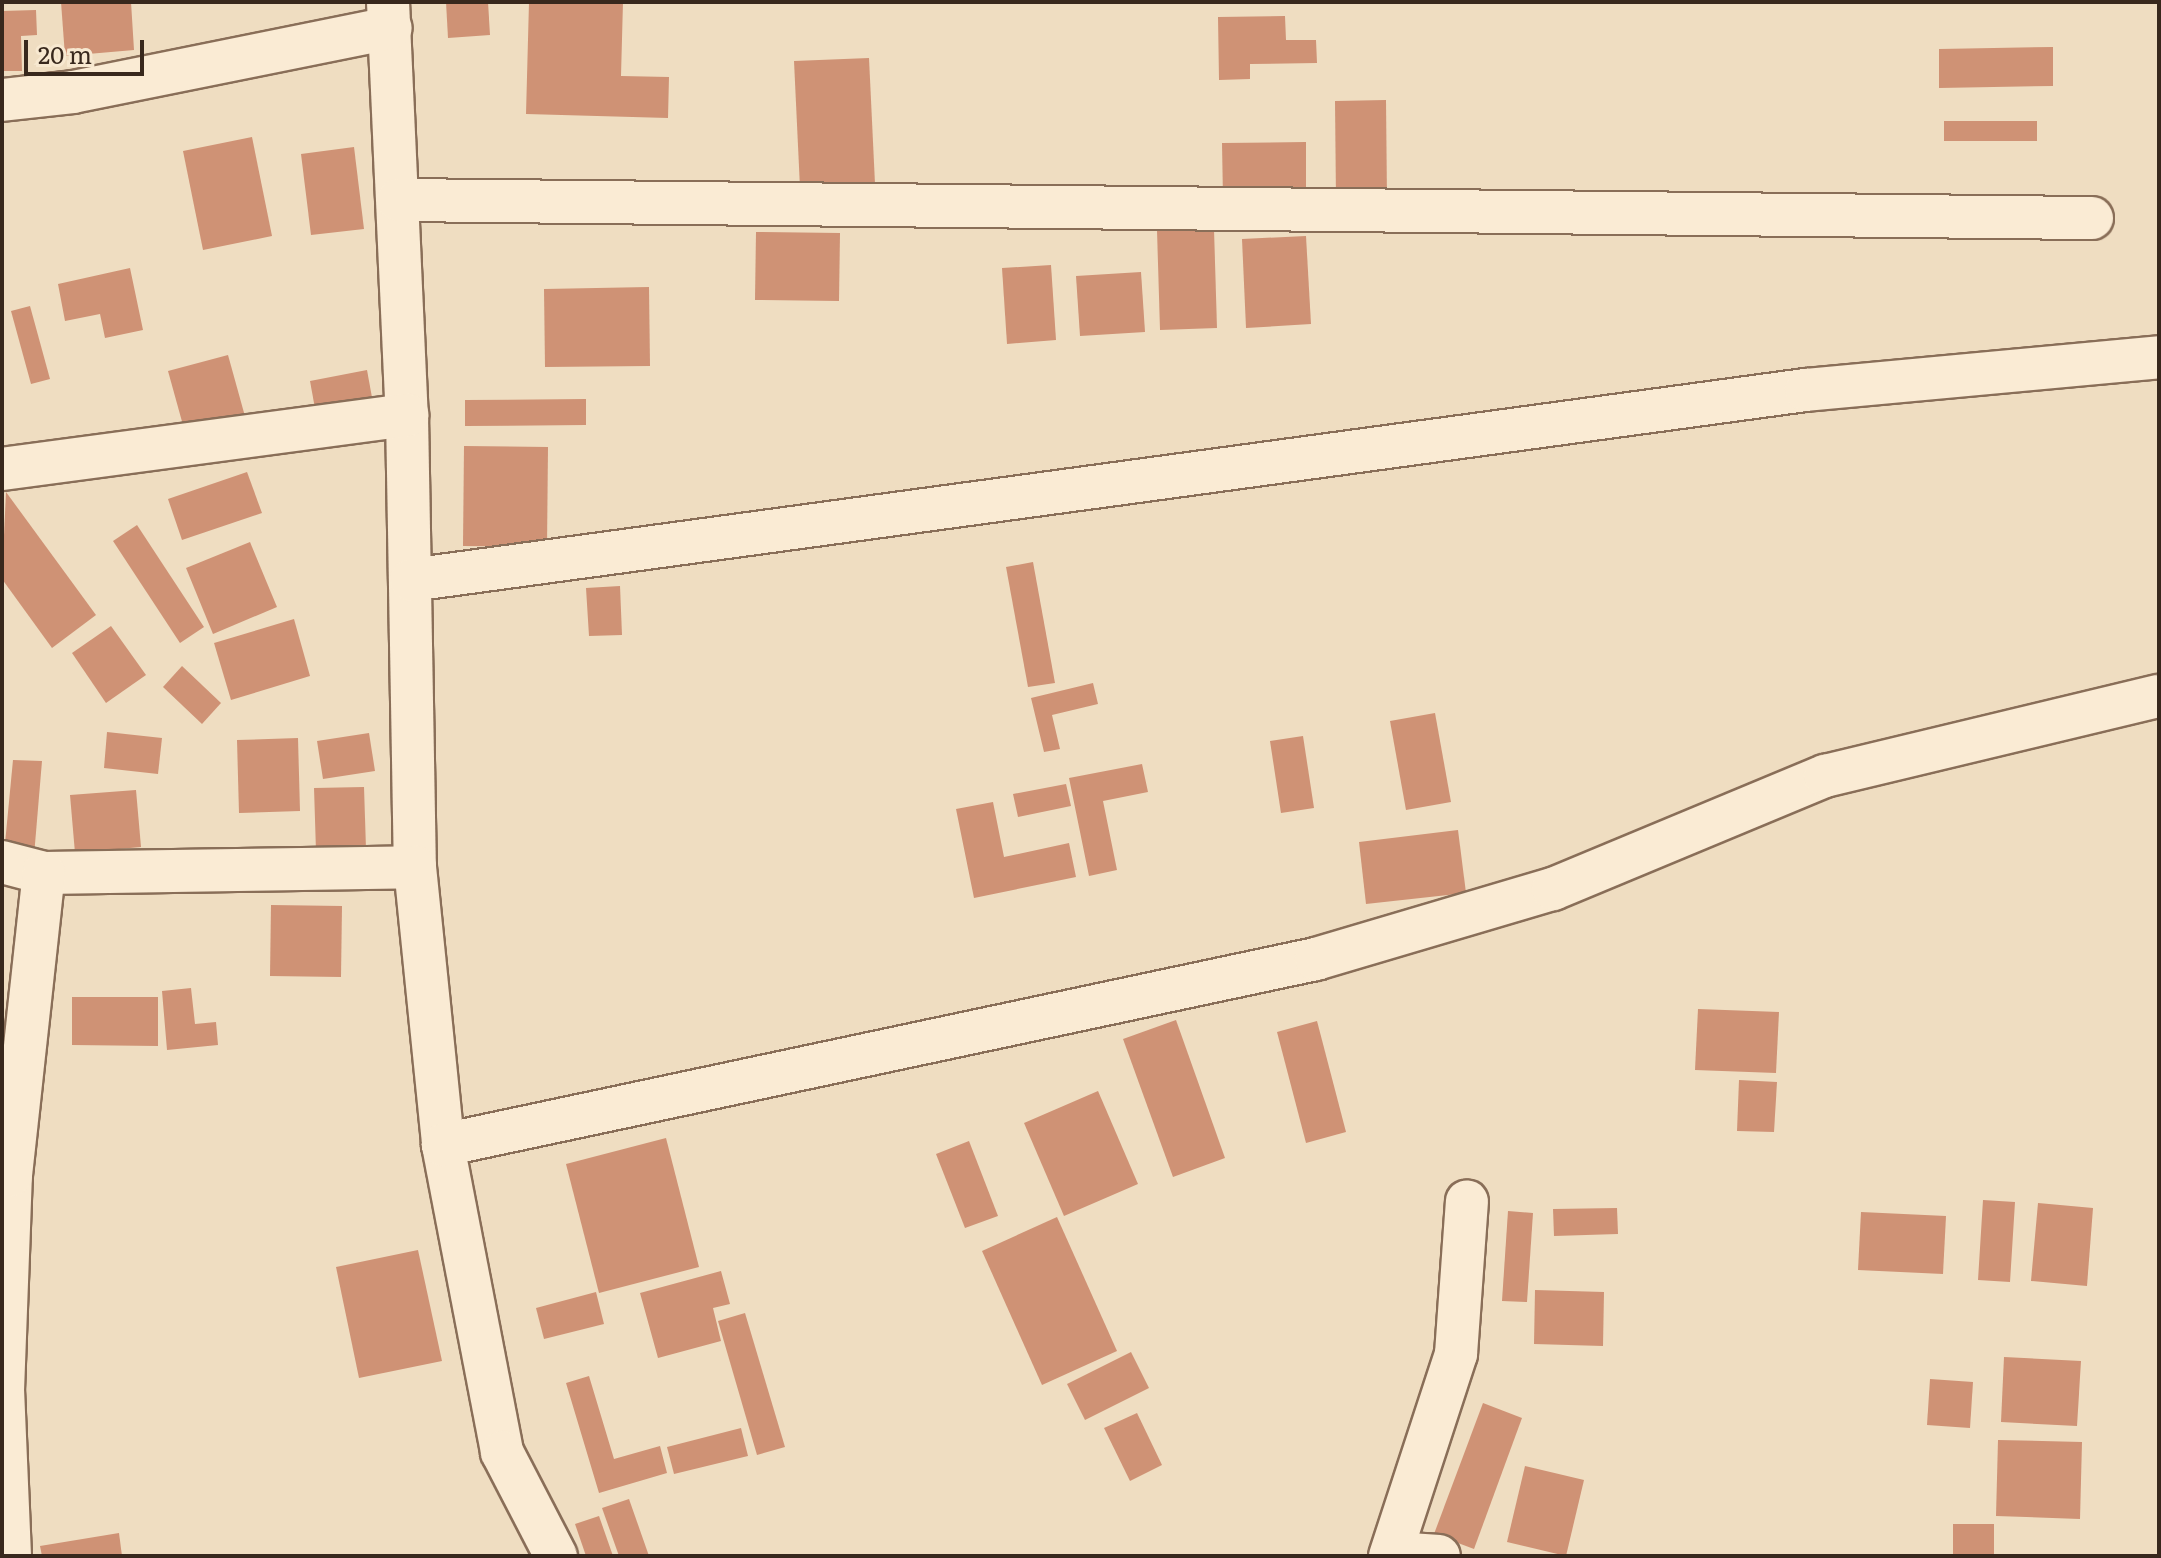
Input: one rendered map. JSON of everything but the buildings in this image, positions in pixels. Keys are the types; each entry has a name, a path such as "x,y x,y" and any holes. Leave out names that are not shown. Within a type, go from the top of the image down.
{"street":[{"path":"2,100 73,92 390,15 407,415 415,867 443,1145 502,1452 556,1556"},
{"path":"398,200 2092,218"},
{"path":"411,580 1806,390 2159,357"},
{"path":"2,469 407,415"},
{"path":"443,1145 1316,959 1553,889 1825,776 2159,696"},
{"path":"2,862 44,873 415,867"},
{"path":"10,1556 3,1391 6,1174 44,873"},
{"path":"1439,1556 1392,1554 1456,1354 1467,1201"}]}
